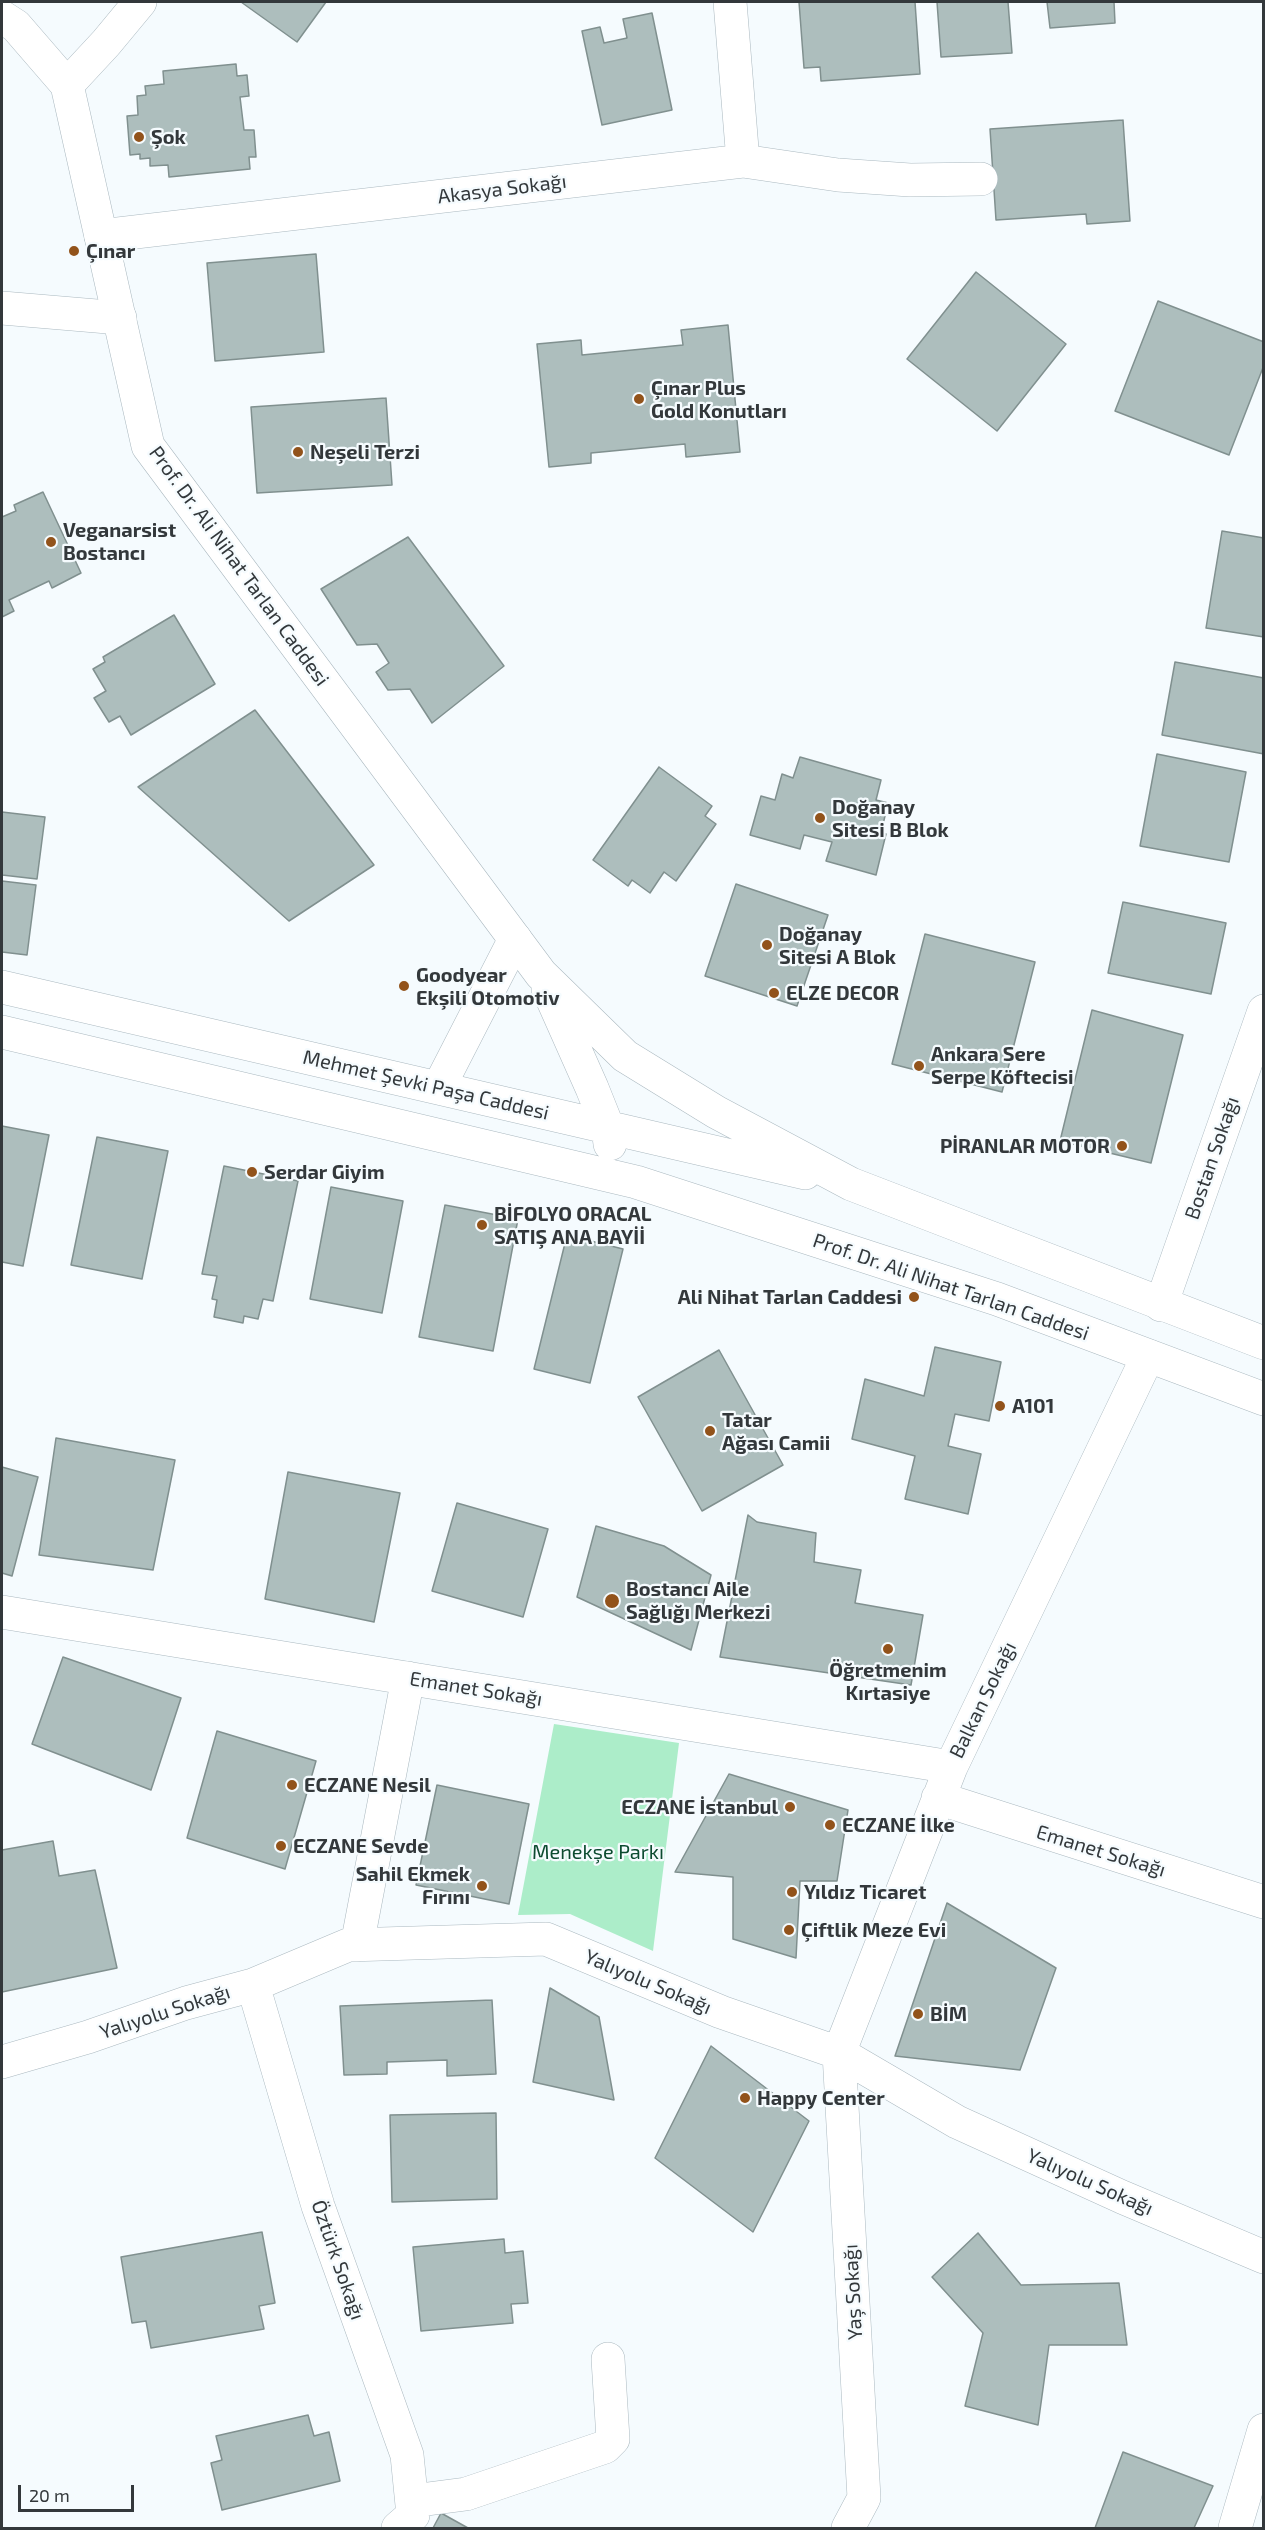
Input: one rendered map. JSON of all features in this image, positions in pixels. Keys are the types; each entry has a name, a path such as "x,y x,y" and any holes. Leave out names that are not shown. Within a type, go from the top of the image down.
{"street":[{"path":"67,85 106,44 140,2"},
{"path":"730,2 743,161"},
{"name":"Prof. Dr. Ali Nihat Tarlan Caddesi","path":"2,17 16,27 67,85 148,446 541,974"},
{"name":"Akasya Sokağı","path":"101,236 743,161 838,175 910,180 981,179"},
{"path":"2,308 120,318"},
{"path":"439,1087 515,939"},
{"path":"541,974 608,1128 614,1157 623,1172 636,1182"},
{"path":"541,974 625,1056 716,1112 851,1184 1263,1343"},
{"name":"Mehmet Şevki Paşa Caddesi","path":"2,987 851,1184"},
{"name":"Bostan Sokağı","path":"1161,1305 1263,1011"},
{"path":"2,1032 636,1182"},
{"name":"Prof. Dr. Ali Nihat Tarlan Caddesi","path":"636,1182 997,1299 1263,1399"},
{"name":"Balkan Sokağı","path":"839,2053 951,1767 1148,1356"},
{"name":"Emanet Sokağı","path":"2,1612 951,1767"},
{"path":"357,1945 408,1678"},
{"name":"Emanet Sokağı","path":"938,1798 1263,1902"},
{"name":"Yalıyolu Sokağı","path":"2,2062 87,2037 186,2003 253,1985 348,1945 546,1939 721,2012 839,2053 957,2122 1122,2197 1263,2257"},
{"name":"Öztürk Sokağı","path":"253,1985 318,2205 407,2455 405,2515"},
{"name":"Yaş Sokağı","path":"839,2053 864,2498 849,2529"},
{"path":"405,2515 605,2447 613,2439 608,2359"},
{"path":"1235,2529 1263,2430"}],"green space":[{"name":"Menekşe Parkı","path":"554,1724 679,1743 653,1951 570,1914 518,1915"}],"building":[{"path":"241,2 326,2 297,42"},
{"path":"799,2 915,2 920,74 821,81 820,67 804,68"},
{"path":"937,2 1008,2 1012,53 941,57"},
{"path":"1047,2 1114,2 1115,23 1050,28"},
{"path":"652,13 672,110 602,125 582,31 600,27 604,43 627,38 623,19"},
{"path":"236,64 237,76 247,75 249,96 240,97 244,130 254,130 256,157 249,157 250,169 169,177 168,165 150,166 150,158 140,159 140,154 130,155 127,116 138,115 137,96 146,95 145,86 164,84 163,71"},
{"path":"1123,120 1130,221 1087,224 1086,214 996,220 990,129"},
{"path":"316,254 324,352 215,361 207,263"},
{"path":"976,272 1066,344 997,431 907,359"},
{"path":"1158,301 1264,342 1264,365 1229,455 1115,411"},
{"name":"Çınar Plus Gold Konutları","path":"728,325 740,452 686,457 685,444 591,453 591,463 549,467 537,344 581,340 582,355 683,345 681,330"},
{"path":"386,398 392,485 257,493 251,407"},
{"path":"43,492 81,573 52,588 49,581 9,600 14,611 2,617 2,517 16,511 14,505"},
{"path":"1222,531 1264,538 1264,637 1206,628"},
{"path":"408,537 504,666 432,723 410,689 388,690 376,672 389,663 377,644 357,645 321,589"},
{"path":"174,615 215,684 131,735 120,716 109,722 94,698 106,691 93,669 105,662 103,657"},
{"path":"1175,662 1264,678 1264,754 1162,735"},
{"path":"255,710 374,865 289,921 138,787"},
{"path":"1157,754 1246,772 1229,862 1140,846"},
{"name":"Doğanay Sitesi B Blok","path":"800,757 881,780 876,800 888,803 881,833 886,834 876,875 826,861 832,842 804,835 800,849 750,835 761,796 775,800 782,774 793,778"},
{"path":"659,767 712,806 705,816 716,824 676,881 664,872 650,893 632,880 628,886 593,860"},
{"path":"2,812 45,817 37,879 2,875"},
{"path":"2,881 36,885 27,955 2,952"},
{"name":"Doğanay Sitesi A Blok","path":"736,884 828,915 797,1006 705,976"},
{"path":"1123,902 1226,923 1211,994 1108,973"},
{"path":"925,934 1035,962 1002,1092 892,1064"},
{"path":"1092,1010 1183,1035 1151,1163 1060,1141"},
{"path":"2,1126 49,1135 23,1266 2,1262"},
{"path":"97,1137 168,1151 142,1279 71,1265"},
{"path":"224,1166 298,1181 273,1301 263,1299 258,1319 244,1316 243,1323 214,1317 217,1300 212,1299 217,1276 202,1274"},
{"path":"331,1187 403,1201 382,1313 310,1299"},
{"path":"445,1205 518,1219 493,1351 419,1337"},
{"path":"567,1235 623,1249 590,1383 534,1369"},
{"path":"935,1347 1001,1362 989,1421 955,1414 948,1446 981,1454 968,1514 905,1499 915,1456 852,1439 865,1379 924,1396"},
{"name":"Tatar Ağası Camii","path":"719,1350 783,1465 702,1511 638,1397"},
{"path":"56,1438 175,1460 153,1570 39,1555"},
{"path":"2,1467 38,1477 12,1576 2,1573"},
{"path":"288,1472 400,1493 374,1622 265,1599"},
{"path":"457,1503 548,1529 523,1617 432,1591"},
{"path":"748,1515 757,1522 816,1533 814,1562 861,1570 855,1603 923,1615 911,1685 720,1657"},
{"path":"596,1526 664,1546 711,1575 691,1650 577,1597"},
{"path":"63,1657 181,1698 151,1790 32,1744"},
{"path":"217,1731 316,1761 285,1869 187,1838"},
{"path":"729,1774 848,1810 837,1881 800,1881 796,1958 733,1939 733,1877 675,1872"},
{"path":"437,1785 529,1804 509,1904 416,1885"},
{"path":"53,1841 59,1876 95,1870 117,1968 2,1992 2,1850"},
{"path":"947,1903 1056,1968 1020,2070 895,2056"},
{"path":"550,1988 599,2017 614,2100 533,2082"},
{"path":"492,2000 496,2074 447,2076 447,2060 387,2062 387,2074 344,2075 340,2006"},
{"path":"711,2046 809,2121 753,2232 655,2158"},
{"path":"496,2113 497,2199 392,2202 390,2115"},
{"path":"262,2232 275,2303 259,2306 264,2329 151,2348 146,2321 132,2323 121,2257"},
{"path":"978,2233 1021,2285 1119,2283 1127,2345 1049,2345 1038,2425 965,2406 983,2333 932,2277"},
{"path":"504,2239 505,2253 523,2251 528,2303 511,2304 513,2323 421,2331 413,2247"},
{"path":"308,2415 314,2436 329,2432 340,2481 222,2510 211,2463 222,2460 216,2436"},
{"path":"1123,2452 1213,2486 1194,2528 1095,2528"},
{"path":"441,2513 468,2528 433,2528"}],"place":[{"name":"Şok","path":"139,137"},
{"name":"Çınar","path":"74,251"},
{"name":"Çınar Plus Gold Konutları","path":"639,399"},
{"name":"Neşeli Terzi","path":"298,452"},
{"name":"Veganarsist Bostancı","path":"51,542"},
{"name":"Doğanay Sitesi B Blok","path":"820,818"},
{"name":"Doğanay Sitesi A Blok","path":"767,945"},
{"name":"Goodyear Ekşili Otomotiv","path":"404,986"},
{"name":"ELZE DECOR","path":"774,993"},
{"name":"Ankara Sere Serpe Köftecisi","path":"919,1066"},
{"name":"PİRANLAR MOTOR","path":"1122,1146"},
{"name":"Serdar Giyim","path":"252,1172"},
{"name":"BİFOLYO ORACAL SATIŞ ANA BAYİİ","path":"482,1225"},
{"name":"Ali Nihat Tarlan Caddesi","path":"914,1297"},
{"name":"A101","path":"1000,1406"},
{"name":"Tatar Ağası Camii","path":"710,1431"},
{"name":"Bostancı Aile Sağlığı Merkezi","path":"612,1601"},
{"name":"Öğretmenim Kırtasiye","path":"888,1649"},
{"name":"ECZANE Nesil","path":"292,1785"},
{"name":"ECZANE İstanbul","path":"790,1807"},
{"name":"ECZANE İlke","path":"830,1825"},
{"name":"ECZANE Sevde","path":"281,1846"},
{"name":"Sahil Ekmek Fırını","path":"482,1886"},
{"name":"Yıldız Ticaret","path":"792,1892"},
{"name":"Çiftlik Meze Evi","path":"789,1930"},
{"name":"BİM","path":"918,2014"},
{"name":"Happy Center","path":"745,2098"}]}
